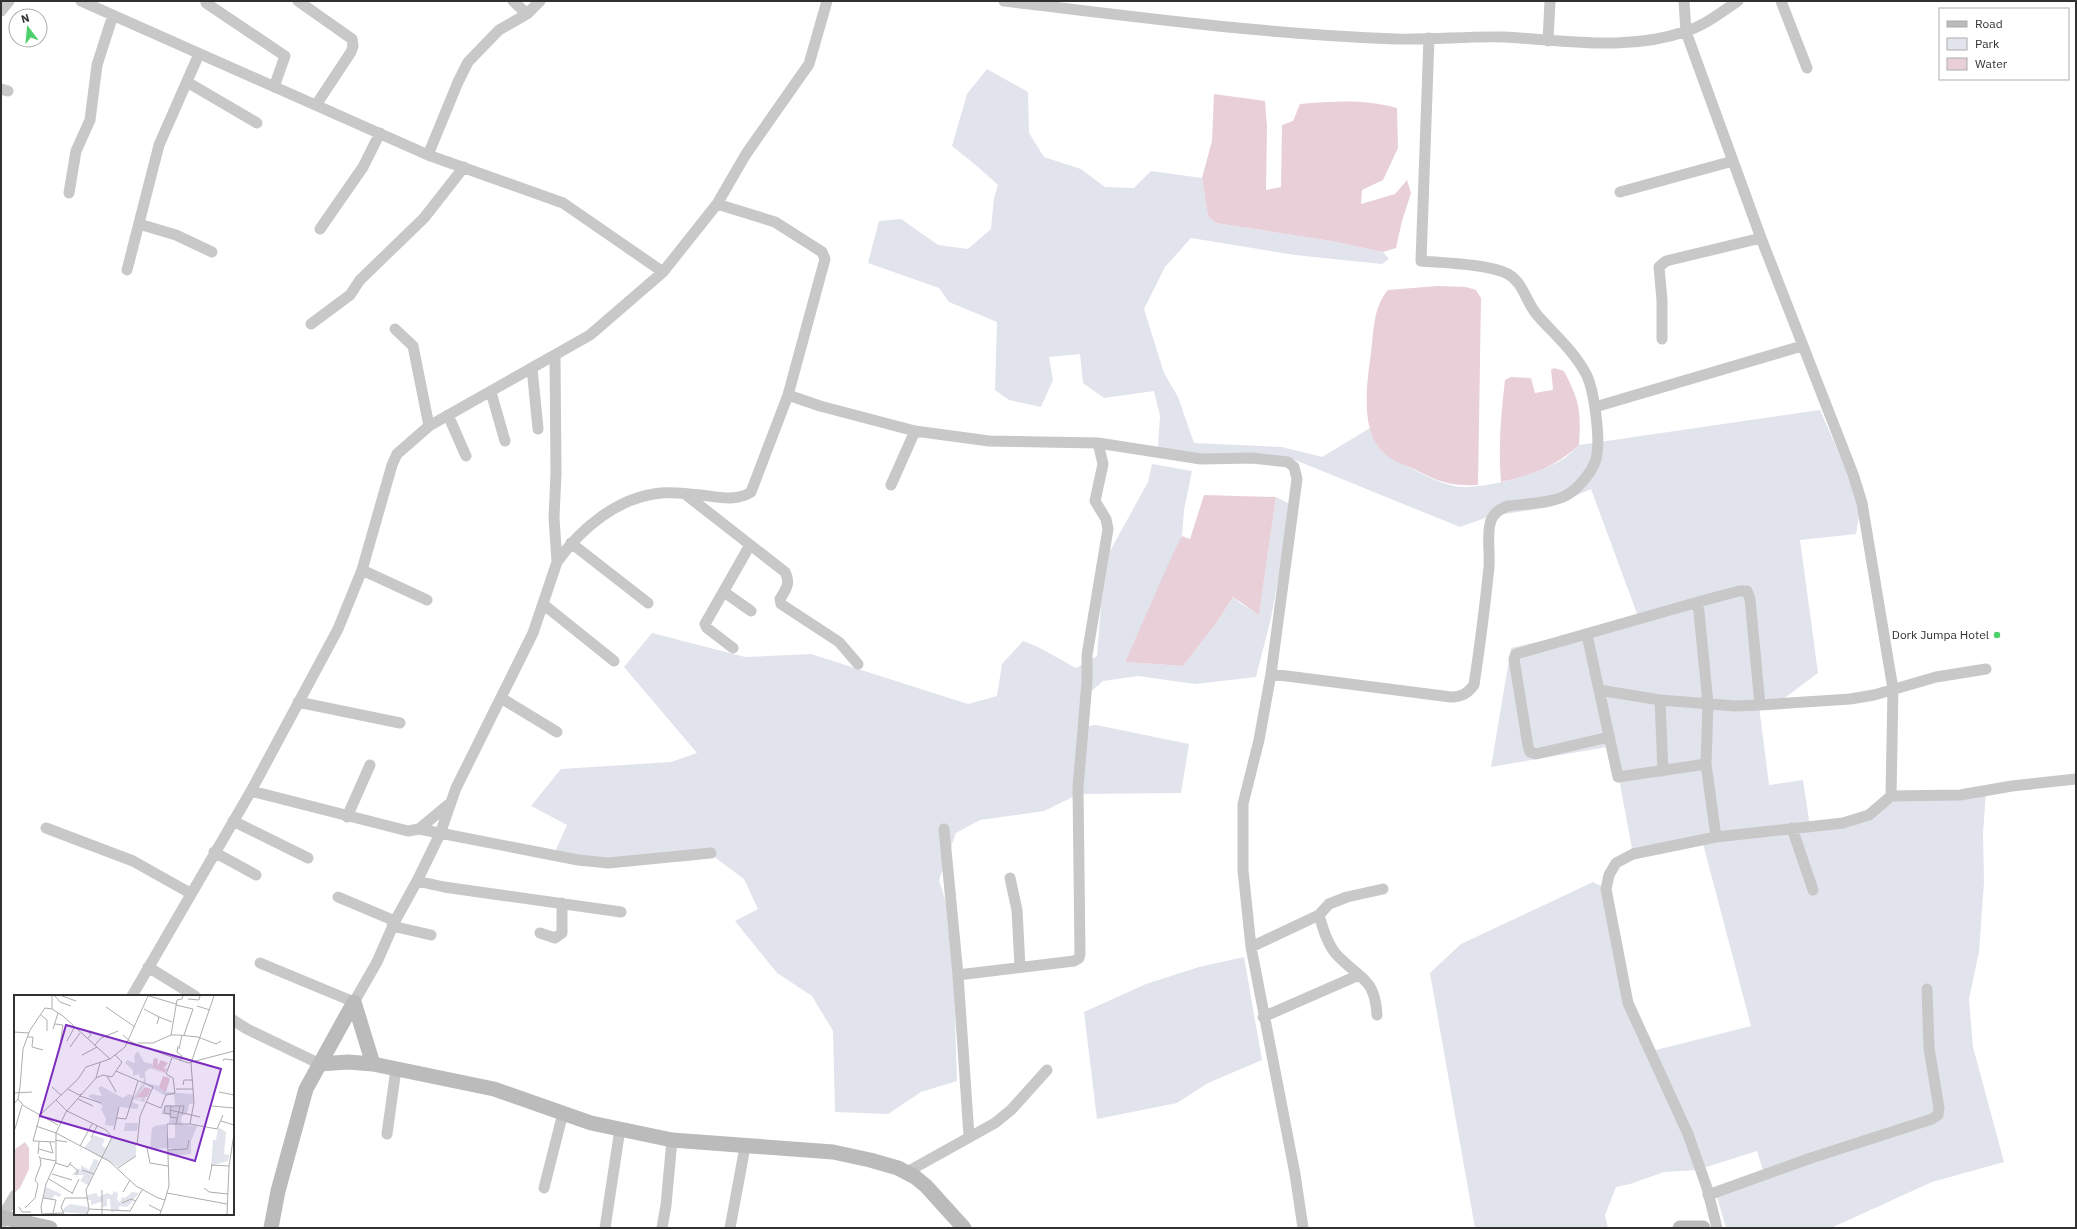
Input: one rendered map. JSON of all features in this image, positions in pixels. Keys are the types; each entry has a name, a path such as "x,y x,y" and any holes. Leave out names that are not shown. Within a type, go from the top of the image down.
{"street":[{"path":"1,10 9,1"},
{"path":"81,1 428,155 563,203 663,272"},
{"path":"298,1 352,39 353,46 351,52 316,106"},
{"path":"513,1 527,14"},
{"path":"428,155 458,82 468,62 485,43 500,30 527,14 540,1"},
{"path":"133,995 250,791 338,629 362,570 392,465 397,454 429,426 590,335 663,272 717,204 746,154 809,64 827,1"},
{"path":"1004,1 1224,28 1397,39 1504,37 1607,44 1652,39 1686,32 1701,25 1738,1"},
{"path":"1548,41 1550,1"},
{"path":"1684,1 1686,32 1761,238 1853,474 1862,503 1893,689 1891,796"},
{"path":"1781,1 1807,68"},
{"path":"206,3 285,56 274,87"},
{"path":"69,193 76,151 90,120 97,65 113,15"},
{"path":"1272,674 1451,697 1460,697 1469,692 1474,685 1484,621 1490,553 1490,523 1494,514 1500,508 1558,499 1567,495 1584,480 1598,455 1595,407 1587,375 1573,354 1536,314 1525,292 1509,275 1495,269 1421,261 1429,38"},
{"path":"127,270 159,145 199,54"},
{"path":"187,82 257,123"},
{"path":"320,229 363,167 380,134"},
{"path":"1620,192 1733,161"},
{"path":"311,324 350,295 360,280 424,218 464,167"},
{"path":"271,1228 278,1191 306,1089 377,962 393,923 417,881 440,834 449,804 532,633 558,562 571,543 585,530 614,508 634,500 660,493 736,498 751,492 788,395 825,256 775,222 717,204"},
{"path":"139,224 176,234 212,252"},
{"path":"1662,339 1662,300 1659,267 1661,263 1761,238"},
{"path":"395,329 413,346 429,426"},
{"path":"1595,407 1802,346"},
{"path":"555,355 556,473 554,518 558,562"},
{"path":"532,368 538,429"},
{"path":"491,392 505,442"},
{"path":"788,395 820,406 915,431 989,441 1098,443 1201,459 1252,458 1288,462 1294,467 1297,479 1272,674 1259,740 1243,804 1243,870 1251,947 1263,1017 1294,1167 1304,1228"},
{"path":"448,415 466,456"},
{"path":"891,485 915,431"},
{"path":"958,975 1074,961 1079,958 1078,788 1086,705 1087,655 1108,529 1106,519 1095,501 1103,464 1098,443"},
{"path":"685,494 785,572 788,578 788,586 780,599 781,604 839,642 858,664"},
{"path":"571,543 648,603"},
{"path":"733,648 707,628 705,624 750,545"},
{"path":"362,570 428,600"},
{"path":"1609,737 1536,754 1530,752 1514,659 1516,654 1698,602 1740,591 1747,591 1750,599 1760,705"},
{"path":"724,592 751,611"},
{"path":"1698,602 1708,704 1706,764 1716,837"},
{"path":"543,604 614,661"},
{"path":"1586,635 1618,777 1706,764"},
{"path":"1599,690 1660,700 1708,704 1760,705 1850,699 1936,677 1986,668"},
{"path":"501,698 557,732"},
{"path":"1660,700 1663,771"},
{"path":"298,702 400,722"},
{"path":"346,816 370,765"},
{"path":"1717,1228 1688,1134 1628,1003 1606,889 1609,874 1616,863 1633,854 1716,837 1843,823 1869,816 1891,796 1960,795 2012,786 2076,779"},
{"path":"250,791 346,816 408,830 419,829 578,860 608,863 711,853"},
{"path":"419,829 449,804"},
{"path":"233,821 308,858"},
{"path":"46,828 133,861 190,893"},
{"path":"1792,828 1813,890"},
{"path":"944,829 958,975 969,1136"},
{"path":"214,852 256,875"},
{"path":"1010,878 1017,910 1020,967"},
{"path":"417,881 444,887 621,912"},
{"path":"1251,947 1319,915 1329,904 1347,897 1383,889"},
{"path":"338,897 393,923 431,935"},
{"path":"540,933 555,938 562,933 562,903"},
{"path":"1319,915 1329,944 1336,954 1372,987 1376,998 1378,1015"},
{"path":"260,963 354,1002"},
{"path":"148,967 193,995"},
{"path":"1263,1017 1359,975"},
{"path":"1708,1195 1811,1158 1932,1119 1938,1115 1939,1108 1929,1048 1927,988"},
{"path":"354,1002 373,1064"},
{"path":"234,1021 247,1029 320,1064 348,1062 373,1064 494,1089 591,1123 672,1140 745,1147 774,1147 833,1152 870,1160 907,1172 926,1186 964,1228"},
{"path":"387,1134 396,1069"},
{"path":"907,1172 969,1136 996,1123 1011,1110 1047,1070"},
{"path":"544,1188 563,1113"},
{"path":"605,1228 620,1129"},
{"path":"662,1228 666,1205 672,1140"},
{"path":"730,1228 745,1147"},
{"path":"14,1196 1,1220 50,1228"},
{"path":"1680,1228 1703,1228"}],"green space":[{"path":"987,69 1028,92 1029,133 1044,157 1081,169 1105,187 1134,188 1151,171 1202,178 1208,216 1216,223 1331,241 1383,252 1389,259 1382,264 1295,255 1191,238 1165,267 1144,309 1164,373 1178,397 1194,443 1282,447 1322,457 1370,428 1376,443 1384,453 1436,481 1448,485 1466,487 1494,484 1540,470 1565,458 1579,445 1820,410 1861,504 1856,534 1800,540 1818,673 1779,702 1759,706 1769,785 1803,780 1810,827 1843,823 1893,797 1986,791 1983,833 1984,882 1979,952 1969,999 1973,1047 2004,1162 1932,1182 1831,1228 1726,1228 1717,1197 1765,1177 1757,1151 1697,1170 1664,1172 1630,1184 1616,1187 1605,1215 1608,1228 1475,1228 1430,973 1461,944 1593,882 1607,889 1629,1003 1652,1051 1751,1026 1702,840 1633,854 1613,746 1491,767 1511,648 1639,619 1591,489 1550,507 1491,516 1460,527 1295,460 1191,456 1158,448 1160,416 1154,391 1104,398 1083,383 1080,354 1049,357 1053,380 1041,407 1009,400 995,390 997,322 949,302 939,288 868,263 879,221 901,219 938,245 968,249 991,229 994,198 998,185 952,146 967,94"},
{"path":"1152,464 1192,471 1184,510 1182,536 1125,662 1183,666 1217,622 1233,597 1241,604 1259,614 1276,497 1292,505 1271,618 1256,677 1195,684 1138,676 1103,681 1087,695 1088,726 1096,725 1189,744 1181,793 1079,794 1044,811 980,820 956,833 939,880 945,899 954,984 957,1081 921,1092 888,1114 835,1112 833,1031 812,996 777,973 735,921 758,909 744,879 713,856 621,863 553,856 567,825 531,806 561,769 671,762 697,753 624,667 652,633 745,657 811,654 968,704 997,696 1002,664 1023,641 1038,647 1076,668 1097,656 1101,605 1110,551 1148,482"},
{"path":"1244,957 1262,1060 1208,1083 1177,1103 1097,1119 1084,1012 1146,984 1199,967"}],"water":[{"path":"1214,94 1265,101 1267,126 1266,190 1281,187 1282,125 1293,121 1300,104 1361,102 1397,108 1398,148 1383,180 1362,190 1361,204 1395,194 1407,180 1411,193 1402,221 1396,248 1383,252 1331,241 1216,223 1208,216 1202,178 1212,141"},
{"path":"1437,286 1466,287 1476,290 1481,298 1478,485 1459,485 1444,482 1391,459 1377,445 1371,433 1368,420 1368,378 1374,328 1379,304 1388,290"},
{"path":"1554,368 1564,371 1576,399 1580,423 1579,445 1552,465 1533,473 1501,482 1500,431 1505,380 1511,377 1531,378 1535,393 1552,390 1551,370"},
{"path":"1204,495 1276,497 1259,615 1233,597 1217,622 1183,666 1125,662 1175,549 1182,536 1190,539"}],"place":[{"name":"Dork Jumpa Hotel","path":"1997,635"}]}
